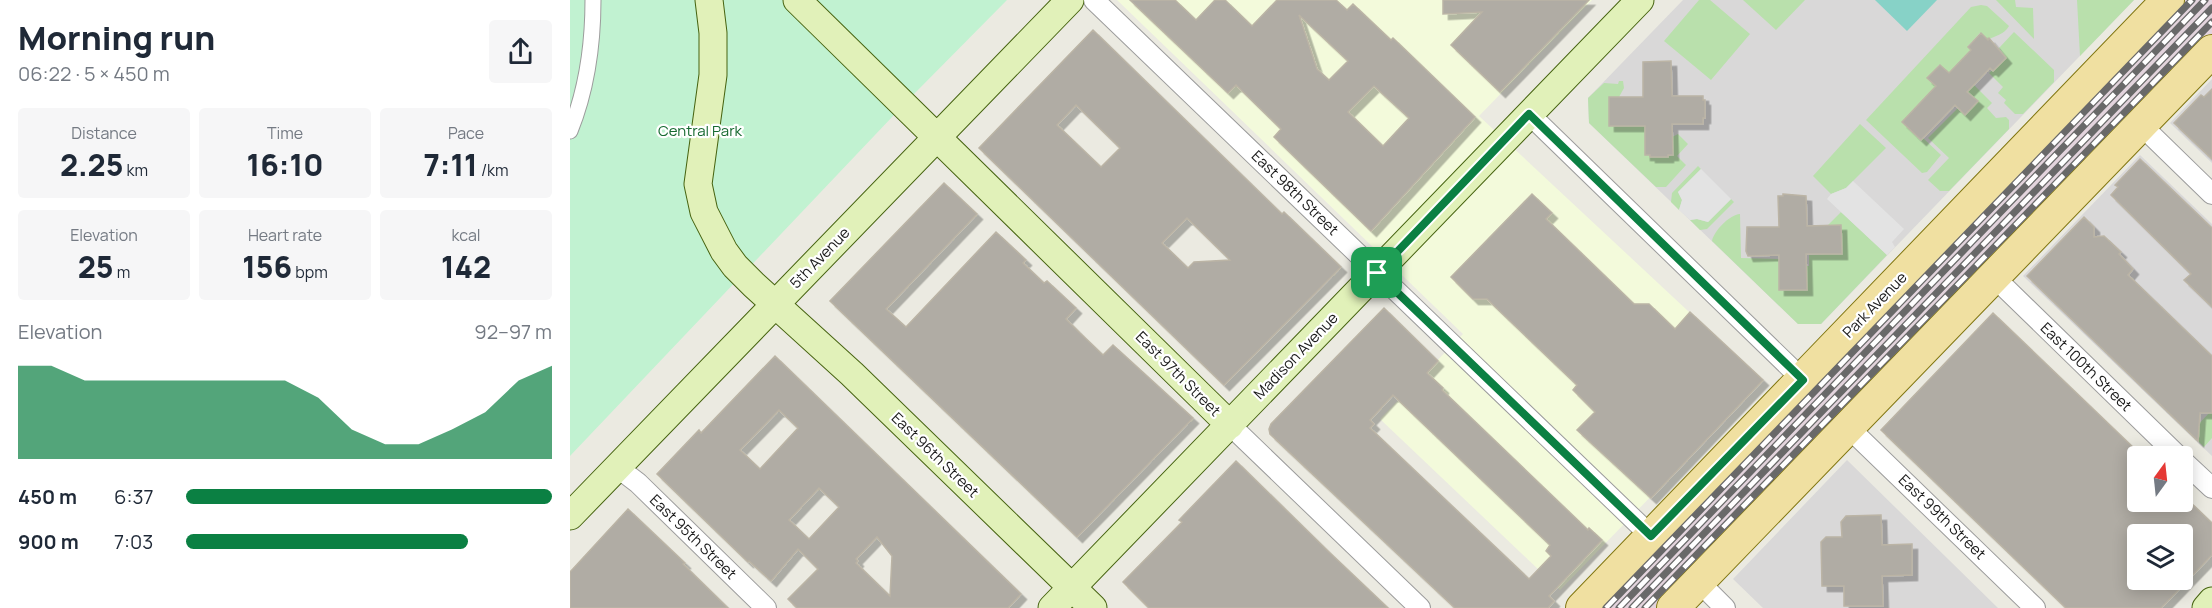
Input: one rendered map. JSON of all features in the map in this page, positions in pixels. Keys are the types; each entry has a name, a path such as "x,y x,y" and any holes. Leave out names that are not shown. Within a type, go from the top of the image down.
{"main road":[{"name":"East 96th Street","path":"708,0 714,53 711,91 699,168 700,199 709,224 724,251 735,266 878,399 1093,608"},
{"name":"East 97th Street","path":"797,0 1230,425"},
{"name":"5th Avenue","path":"570,516 1070,0"},
{"name":"Madison Avenue","path":"1052,608 1640,0"},
{"name":"Park Avenue","path":"1582,608 2168,0"},
{"path":"1673,608 2212,51"},
{"path":"2206,608 2212,602"}],"street":[{"path":"570,131 581,100 590,62 593,0"},
{"name":"East 98th Street","path":"1094,0 1651,536"},
{"path":"1529,114 1803,380"},
{"path":"2141,126 2212,194"},
{"name":"East 100th Street","path":"1994,278 2168,446"},
{"name":"East 97th Street","path":"1230,425 1420,608"},
{"name":"East 99th Street","path":"1848,427 2035,608"},
{"name":"East 95th Street","path":"617,467 638,483 766,608"},
{"path":"2193,471 2212,489"},
{"path":"1698,581 1725,608"}],"shaded area":[{"path":"1117,0 1592,0 1479,116 1763,381 1560,590 1380,419 1463,334"},
{"path":"1683,0 2134,0 1821,324 1798,324 1589,123 1588,98"},
{"path":"1875,0 1937,0 1907,31"},
{"path":"2180,0 2212,0 2212,35 1660,608 1591,608"},
{"path":"2212,79 2212,163 2170,123"},
{"path":"2140,155 2212,224 2212,456 2023,276"},
{"path":"1701,169 1731,199 1708,222 1690,220 1679,210 1682,200 1678,192"},
{"path":"1853,181 1904,229 1892,242 1895,247 1887,255 1827,199 1831,194 1846,188"},
{"path":"1847,460 1998,608 1763,608 1733,579"}],"green space":[{"name":"Central Park","path":"570,0 1007,0 912,96 570,456"},
{"path":"1699,0 1710,0 1750,34 1711,80 1664,41"},
{"path":"1743,0 1805,0 1776,30"},
{"path":"1996,0 2015,0 2016,7 2033,8 2034,39"},
{"path":"2077,0 2134,0 2080,56"},
{"path":"1987,6 2009,26 2007,29 1988,40 1980,33 1968,46 1971,50 1949,73 1939,65 1928,78 1936,86 1902,122 1920,140 1923,138 1941,155 1927,172 1922,173 1866,120 1971,7"},
{"path":"2014,32 2054,70 2054,82 2023,114 2015,114 2004,103 2006,100 1998,93 2003,87 1989,73 2006,58 1999,48"},
{"path":"1619,81 1623,81 1624,88 1619,97 1609,98 1609,126 1646,123 1645,155 1650,155 1650,157 1672,155 1672,137 1678,134 1688,144 1677,156 1686,165 1666,187 1656,187 1589,123 1588,98 1604,83 1618,84"},
{"path":"1974,85 1992,103 1987,108 1996,118 2006,117 2009,120 2009,129 1949,191 1940,191 1928,180 1949,158 1928,138 1958,108 1966,114 1977,102 1967,92"},
{"path":"1860,124 1886,148 1846,188 1831,194 1813,176"},
{"path":"1698,166 1701,169 1678,192 1682,200 1679,210 1671,202 1672,193"},
{"path":"1731,199 1734,202 1707,229 1700,230 1690,220 1708,222"},
{"path":"1841,212 1887,255 1821,324 1798,324 1712,241 1723,224 1731,217 1740,214 1741,258 1780,259 1779,289 1807,289 1809,255 1842,253 1841,226 1827,226"},
{"path":"2212,410 2212,438 2204,447 2190,433"}],"building":[{"path":"1130,0 1175,0 1196,20 1215,0 1225,0 1252,26 1277,0 1336,0 1347,10 1353,4 1391,40 1393,38 1475,117 1371,231 1274,137 1281,129 1236,85 1228,93","holes":["1299,15 1348,61 1329,80 1317,69","1374,86 1409,118 1383,146 1348,112"]},
{"path":"1443,0 1589,0 1500,92 1451,45 1482,12 1443,14"},
{"path":"1093,30 1282,214 1284,212 1341,267 1224,385 979,148","holes":["1076,105 1120,148 1101,167 1057,125","1187,218 1230,260 1194,262 1188,268 1162,243"]},
{"path":"1981,33 1988,40 1989,38 2006,58 1993,71 1990,68 1967,92 1978,101 1965,115 1955,105 1921,140 1902,122 1936,86 1927,78 1940,65 1949,73 1971,50 1968,47"},
{"path":"1671,61 1672,96 1703,96 1705,118 1703,118 1703,124 1672,124 1673,155 1650,157 1650,155 1645,155 1645,126 1609,126 1609,97 1643,97 1643,62"},
{"path":"2212,89 2212,159 2174,123 2201,95 2204,97"},
{"path":"2140,159 2212,228 2212,307 2184,280 2191,274 2111,195 2118,187 2115,185"},
{"path":"944,183 977,214 886,309 906,327 996,232 1026,260 1023,263 1044,283 1047,281 1076,308 1066,319 1103,355 1113,345 1193,418 1077,537 830,301"},
{"path":"1532,194 1552,213 1546,219 1634,304 1649,304 1675,329 1690,312 1763,380 1651,498 1577,430 1595,412 1573,390 1577,385 1487,299 1473,299 1451,277"},
{"path":"1783,194 1806,196 1807,226 1841,225 1842,254 1806,254 1807,290 1779,290 1779,255 1748,256 1746,251 1747,227 1779,227 1778,196 1783,196"},
{"path":"2084,217 2094,227 2094,237 2104,236 2121,252 2119,254 2133,269 2128,275 2212,356 2212,413 2200,413 2198,441 2027,276"},
{"path":"1384,308 1438,361 1427,373 1443,388 1442,390 1588,530 1589,528 1602,540 1549,596 1554,601 1548,608 1455,608 1270,434 1271,424","holes":["1393,395 1550,545 1546,551 1551,556 1529,579 1370,428 1374,424 1370,420"]},
{"path":"1993,313 2132,446 2127,446 2127,512 2193,512 2193,505 2212,523 2212,555 2193,575 2193,524 2127,524 2127,590 2178,590 2161,608 2066,608 1881,430"},
{"path":"775,356 1021,594 1008,608 797,608 788,599 818,569 798,549 771,581 748,562 657,474 699,430 701,433","holes":["779,410 798,428 760,469 740,450","819,488 839,507 809,539 789,520","877,537 892,556 890,596 856,563 858,561 856,559"]},
{"path":"1236,461 1388,608 1149,608 1123,582 1182,522 1179,520"},
{"path":"628,509 728,608 570,608 570,572"},
{"path":"1881,515 1882,545 1912,544 1912,575 1882,576 1883,606 1844,606 1844,586 1822,586 1821,542 1826,537 1842,537 1841,522 1846,516"}],"railway":[{"path":"1606,608 2192,0"},
{"path":"1619,608 2205,0"},
{"path":"1632,608 2212,8"},
{"path":"1645,608 2212,22"}],"route":[{"path":"1529,114 1803,380 1651,536 1377,273 1529,114"}]}
